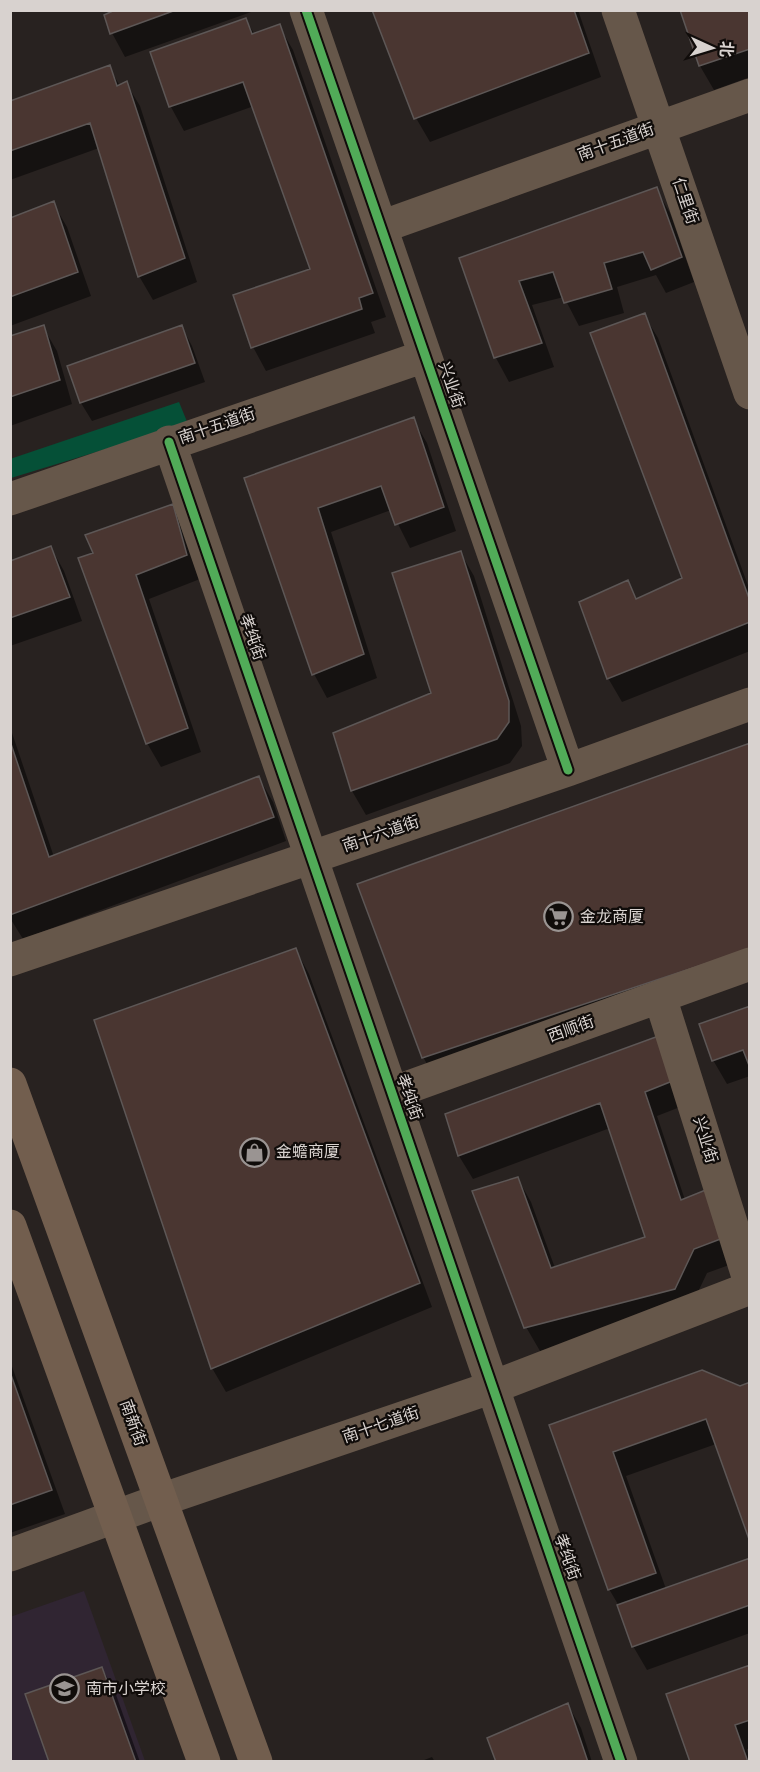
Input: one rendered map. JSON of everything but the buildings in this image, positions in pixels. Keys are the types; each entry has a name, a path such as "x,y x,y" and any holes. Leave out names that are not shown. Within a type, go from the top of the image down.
{"main road":[{"name":"南新街","path":"10,1084 256,1761"},
{"path":"10,1226 204,1761"}],"street":[{"name":"兴业街","path":"306,10 568,770"},
{"name":"仁里街","path":"618,10 750,393"},
{"name":"南十五道街","path":"381,227 750,95"},
{"name":"南十五道街","path":"10,499 169,442 425,356"},
{"name":"孝纯街","path":"169,442 621,1761"},
{"name":"南十六道街","path":"10,960 568,770 750,704"},
{"name":"西顺街","path":"392,1093 750,964"},
{"name":"兴业街","path":"660,997 750,1282"},
{"name":"南十七道街","path":"10,1555 161,1500 493,1387 750,1288"}],"shaded area":[{"name":"南市小学校","path":"84,1591 145,1761 11,1761 10,1617"}],"green space":[{"path":"179,402 188,424 11,478 10,459"}],"cycle path":[{"path":"306,10 568,770"},
{"path":"169,442 621,1762"}],"place":[{"name":"金龙商厦","path":"559,917"},
{"name":"金蟾商厦","path":"255,1152"},
{"name":"南市小学校","path":"65,1689"}]}
